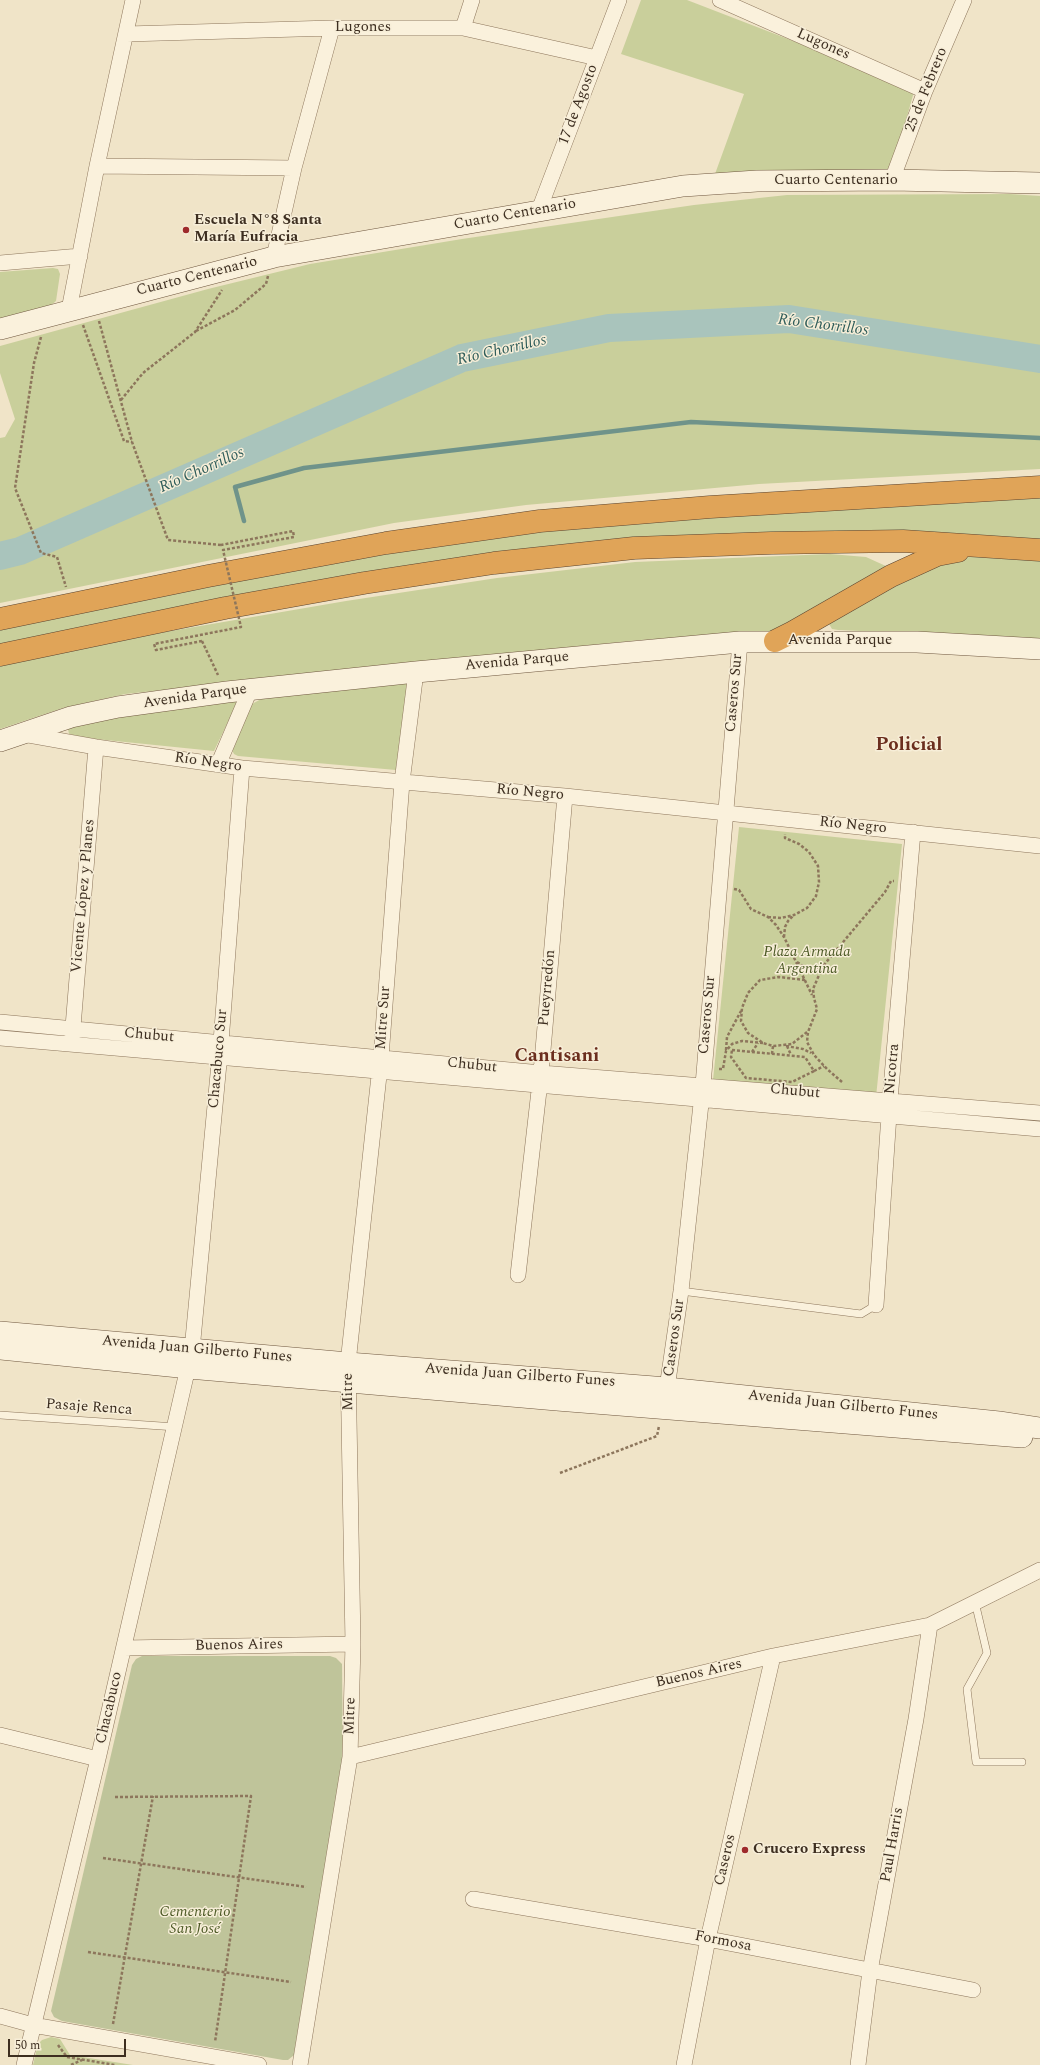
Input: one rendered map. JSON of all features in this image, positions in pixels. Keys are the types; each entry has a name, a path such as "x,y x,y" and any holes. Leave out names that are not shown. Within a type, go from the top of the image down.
{"highway":[{"path":"0,619 208,576 386,544 540,521 710,507 1040,487"},
{"path":"0,655 225,608 364,583 494,563 634,548 771,543 903,541 1040,550"},
{"path":"775,640 793,632 891,576 937,554 992,546"}],"main road":[{"name":"Cuarto Centenario","path":"0,329 274,257 683,186 757,181 892,180 1040,183"},
{"name":"Avenida Parque","path":"0,741 71,717 118,708 227,692 416,672 740,642 775,640 917,642 1040,649"},
{"name":"Avenida Juan Gilberto Funes","path":"0,1332 191,1359"},
{"name":"Avenida Juan Gilberto Funes","path":"0,1349 191,1359 349,1372 559,1379 667,1388 999,1422 1040,1428"},
{"name":"Avenida Juan Gilberto Funes","path":"349,1372 557,1400 995,1436 1040,1438"},
{"path":"557,1400 559,1379"}],"street":[{"path":"80,307 80,256 133,0"},
{"path":"463,28 472,0"},
{"name":"17 de Agosto","path":"538,210 618,0"},
{"name":"Lugones","path":"720,0 925,91"},
{"name":"25 de Febrero","path":"892,180 925,91 964,0"},
{"path":"274,257 294,168 332,28"},
{"name":"Lugones","path":"127,34 332,28 463,28 597,58"},
{"path":"98,166 294,168"},
{"path":"0,262 80,256"},
{"name":"Caseros Sur","path":"667,1388 681,1291 702,1092 724,812 740,642"},
{"name":"Mitre Sur","path":"349,1372 380,1064 402,782 416,672"},
{"path":"218,764 250,690"},
{"name":"Río Negro","path":"22,734 96,747 242,768 565,796 787,818 1040,846"},
{"name":"Vicente López y Planes","path":"71,1044 96,747"},
{"name":"Chacabuco Sur","path":"191,1359 220,1058 242,768"},
{"name":"Pueyrredón","path":"518,1275 540,1079 565,796"},
{"name":"Nicotra","path":"876,1305 890,1100 913,832"},
{"name":"Chubut","path":"0,1022 221,1042 380,1064 702,1092 889,1115 1040,1129"},
{"name":"Chubut","path":"0,1038 220,1058 380,1064"},
{"name":"Chubut","path":"702,1092 861,1098 1040,1113"},
{"name":"Chacabuco","path":"24,2065 98,1760 191,1359"},
{"name":"Mitre","path":"300,2065 350,1757 353,1644 349,1372"},
{"name":"Buenos Aires","path":"350,1757 773,1656 930,1625 1040,1570"},
{"name":"Paul Harris","path":"858,2065 870,1971 916,1719 930,1625"},
{"name":"Buenos Aires","path":"124,1648 353,1644"},
{"name":"Caseros","path":"684,2065 708,1939 773,1656"},
{"path":"0,1735 98,1760"},
{"name":"Formosa","path":"472,1900 708,1939 973,1990"},
{"path":"0,2016 33,2025 260,2065"}],"lane":[{"path":"681,1291 861,1314 876,1305"},
{"name":"Pasaje Renca","path":"0,1415 176,1427"},
{"path":"975,1602 987,1653 967,1689 976,1762 1022,1762"}],"path":[{"path":"120,400 143,373 195,332 235,310 266,284 274,257"},
{"path":"195,332 237,267"},
{"path":"80,307 120,400 132,442 168,540 221,545 293,531 294,537 223,550 241,627 154,644 156,650 202,641 227,692"},
{"path":"80,307 124,441 132,442"},
{"path":"46,316 34,363 15,488 41,553 57,557 72,604"},
{"path":"718,888 739,890 751,909 768,917 781,918 794,915 807,908 816,896 819,882 818,866 808,852 799,844 784,838 787,818"},
{"path":"861,1098 824,1066 814,1055 807,1042 808,1032 817,1009 813,989 823,966 885,892 891,881 909,882"},
{"path":"784,937 785,927 794,915"},
{"path":"768,917 784,937 814,998"},
{"path":"796,962 808,969 815,970 823,966"},
{"path":"704,1068 723,1069 727,1037 748,993 760,980 779,977 805,980"},
{"path":"742,1008 741,1021 748,1033 763,1043"},
{"path":"726,1051 732,1044 742,1041 758,1042 773,1046 792,1044 808,1032"},
{"path":"752,1052 758,1042"},
{"path":"782,1045 804,1049 814,1055"},
{"path":"772,1054 773,1046"},
{"path":"787,1046 791,1056"},
{"path":"814,1071 805,1057 732,1050 731,1057 746,1078 792,1082 814,1071 824,1066"},
{"path":"725,1056 731,1057"},
{"path":"560,1474 656,1436 664,1409"},
{"path":"110,2038 152,1796"},
{"path":"115,1797 251,1796 213,2056"},
{"path":"103,1858 306,1887"},
{"path":"88,1952 291,1982"},
{"path":"53,2044 57,2044 67,2057 115,2065"},
{"path":"71,2065 83,2060"}],"green space":[{"path":"641,0 687,0 915,88 891,174 715,174 744,94 621,54"},
{"path":"1010,194 1040,196 1040,469 759,484 526,505 394,523 0,603 0,438 5,437 15,419 0,373 0,346 208,289 310,264 462,239 694,205 787,195"},
{"path":"53,268 58,269 60,274 56,301 50,306 0,320 0,272"},
{"path":"1040,495 1040,540 708,536 0,647 0,628 422,545 597,523"},
{"path":"830,554 866,557 888,567 780,632 640,640 125,694 63,708 0,729 0,665 130,638 346,601 497,578 635,562"},
{"path":"984,556 1040,561 1040,639 838,630 832,629 829,624 940,559"},
{"path":"408,683 396,770 238,756 234,754 231,748 252,704 263,698"},
{"path":"238,701 214,751 86,738 69,734 68,729 71,726 119,713"},
{"name":"Plaza Armada Argentina","path":"739,827 902,844 876,1097 713,1080"},
{"name":"Cementerio San José","path":"142,1656 330,1656 336,1658 342,1664 343,1758 294,2055 288,2060 62,2021 54,2017 51,2011 132,1665 136,1659"},
{"path":"51,2037 60,2039 70,2055 133,2065 33,2065 38,2044 42,2040"}],"waterway":[{"name":"Río Chorrillos","path":"0,556 20,551 462,358 609,328 789,319 1040,359"},
{"path":"244,521 235,487 304,468 691,422 1040,438"}],"place":[{"name":"Escuela N°8 Santa María Eufracia","path":"186,230"},
{"name":"Crucero Express","path":"745,1850"}],"district":[{"name":"Policial","path":"909,746"},
{"name":"Cantisani","path":"557,1057"}]}
